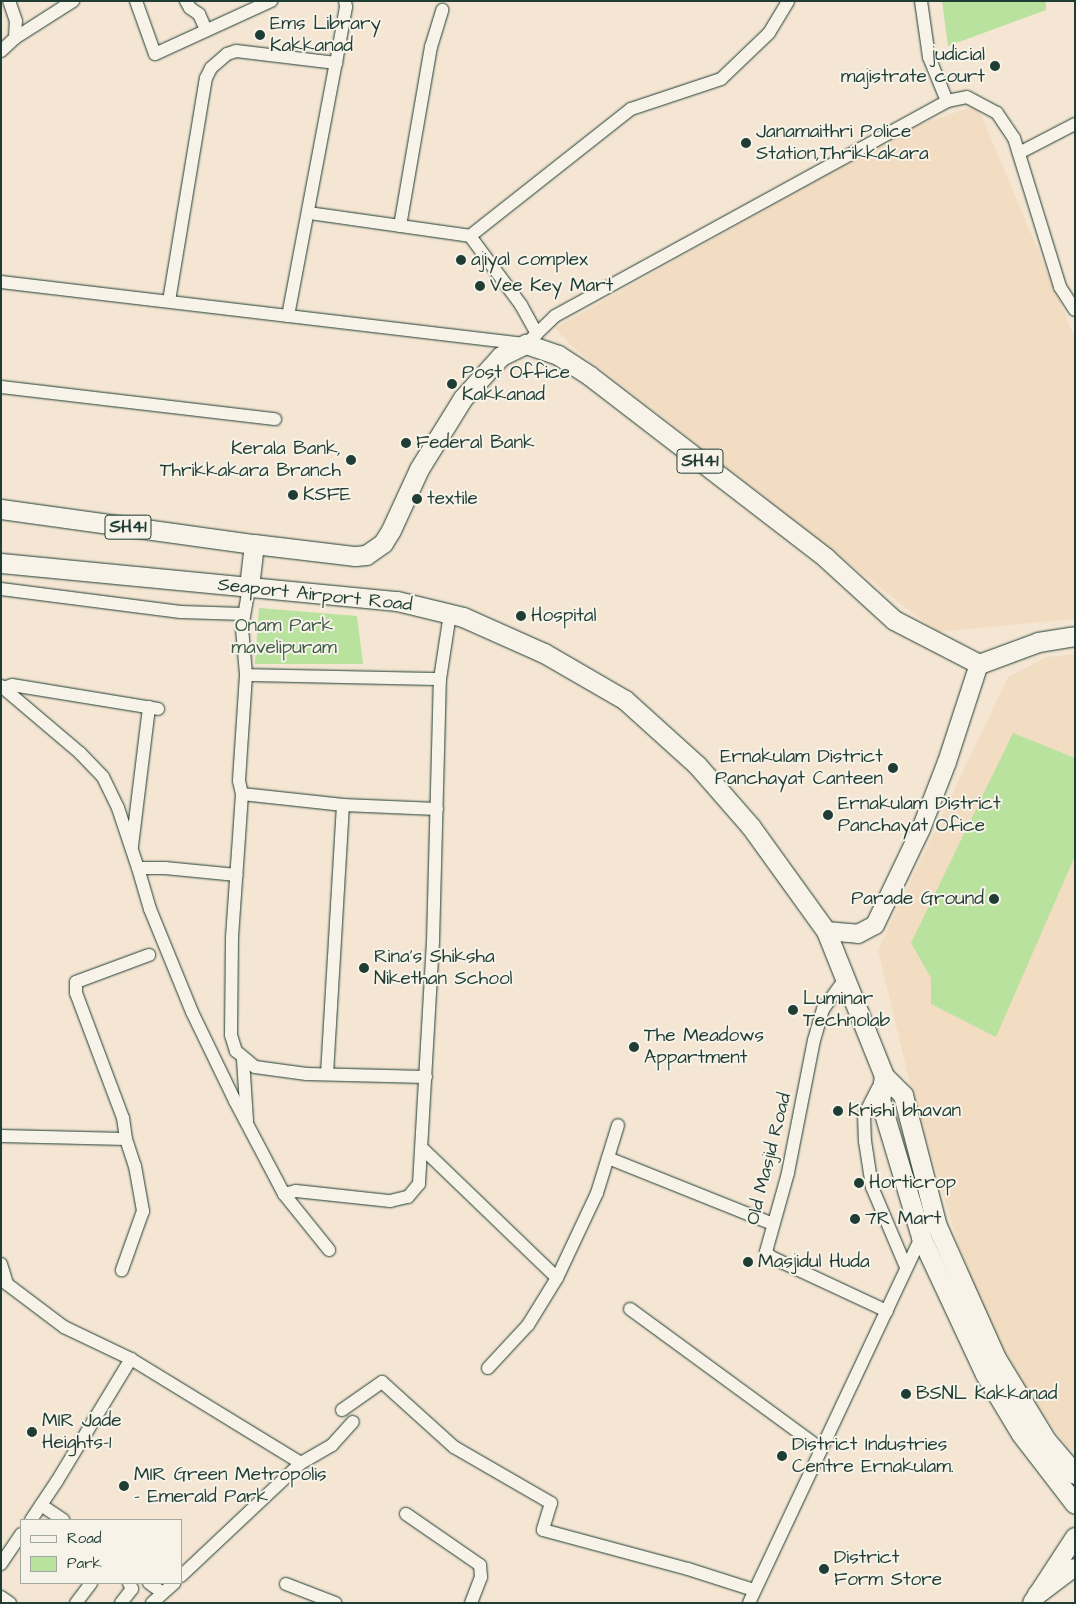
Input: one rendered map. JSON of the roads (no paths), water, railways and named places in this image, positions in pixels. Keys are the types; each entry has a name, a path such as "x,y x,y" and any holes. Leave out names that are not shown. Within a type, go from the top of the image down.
{"main road":[{"name":"SH41","path":"1,509 254,544 355,556 366,555 375,550 391,530 419,469 463,398 501,356 531,339 590,376 826,558 894,620 979,664"},
{"path":"249,587 254,544"},
{"name":"Seaport Airport Road","path":"1,563 397,601 462,617 544,653 625,700 698,765 751,826 826,931 884,1076 903,1094 937,1226 996,1358 1046,1440 1075,1474"},
{"path":"826,931 858,934 875,925 921,829 947,762 979,664 1038,642 1075,636"},
{"path":"884,1076 880,1100 921,1237 985,1374 1021,1434 1075,1504"},
{"path":"1046,1440 1075,1461"},
{"path":"1035,1598 1075,1537"},
{"path":"1035,1598 1070,1569 1075,1568"}],"street":[{"path":"10,1 16,21 15,38"},
{"path":"1,51 15,38 73,1"},
{"path":"136,1 155,54 271,1"},
{"path":"186,1 190,8 199,14 206,30"},
{"path":"288,316 309,213 346,7 345,1"},
{"path":"470,236 631,109 721,79 769,33 788,1"},
{"path":"921,1 929,57 947,101"},
{"path":"400,226 431,47 442,10"},
{"path":"168,301 206,78 211,68 222,58 236,51 336,63"},
{"path":"1,282 288,316 531,339 555,316 947,101 967,97 997,113 1014,138 1060,287 1075,310"},
{"path":"1019,153 1075,124"},
{"path":"309,213 470,236 521,305 531,339"},
{"path":"1,386 274,419"},
{"path":"249,587 242,628 246,675 239,781 242,794 232,938 231,1034 236,1051 255,1068 307,1074 426,1077"},
{"path":"1,589 181,612 244,614"},
{"path":"284,1194 296,1191 390,1201 408,1197 419,1184 426,1077 437,810 440,679 450,614"},
{"path":"246,675 440,679"},
{"path":"2,687 12,685 153,708 132,851"},
{"path":"2,687 80,753 103,777 118,808 150,909 192,1012 284,1194 329,1250"},
{"path":"242,794 343,805 437,810"},
{"path":"327,1074 343,805"},
{"path":"138,868 165,868 237,875"},
{"path":"122,1270 143,1211 135,1166 126,1139 123,1118 76,993 76,982 149,955"},
{"name":"Old Masjid Road","path":"845,979 823,1009 814,1040 788,1173 766,1252 771,1257 887,1311"},
{"path":"243,1059 247,1124"},
{"path":"884,1076 864,1115 865,1141 872,1187 906,1267"},
{"path":"488,1368 528,1325 557,1278 597,1193 618,1125"},
{"path":"1,1136 126,1139"},
{"path":"422,1148 557,1278"},
{"path":"608,1158 773,1224"},
{"path":"749,1603 921,1237"},
{"path":"1,1264 7,1284 64,1327 131,1359 301,1463"},
{"path":"630,1309 821,1450"},
{"path":"32,1519 131,1359"},
{"path":"342,1410 382,1382 454,1447 551,1503 543,1530 688,1569 754,1590"},
{"path":"182,1575 301,1463 332,1445 354,1422"},
{"path":"41,1505 62,1519"},
{"path":"406,1514 480,1565 481,1578 471,1603"},
{"path":"1,1564 20,1536"},
{"path":"76,1603 90,1584"},
{"path":"121,1603 132,1589 130,1584"},
{"path":"150,1584 163,1593"},
{"path":"152,1603 173,1584"},
{"path":"286,1584 335,1603"},
{"path":"1,1596 10,1603"}],"place":[{"name":"Ems Library Kakkanad","path":"260,35"},
{"name":"judicial majistrate court","path":"995,66"},
{"name":"Janamaithri Police Station,Thrikkakara","path":"746,143"},
{"name":"ajiyal complex","path":"461,260"},
{"name":"Vee Key Mart","path":"480,286"},
{"name":"Post Office Kakkanad","path":"452,384"},
{"name":"Federal Bank","path":"406,443"},
{"name":"Kerala Bank, Thrikkakara Branch","path":"351,460"},
{"name":"KSFE","path":"293,495"},
{"name":"textile","path":"417,499"},
{"name":"Hospital","path":"521,616"},
{"name":"Ernakulam District Panchayat Canteen","path":"893,768"},
{"name":"Ernakulam District Panchayat Ofice","path":"828,815"},
{"name":"Parade Ground","path":"994,899"},
{"name":"Rina's Shiksha Nikethan School","path":"364,968"},
{"name":"Luminar Technolab","path":"793,1010"},
{"name":"The Meadows Appartment","path":"634,1047"},
{"name":"Krishi bhavan","path":"838,1111"},
{"name":"Horticrop","path":"859,1183"},
{"name":"7R Mart","path":"855,1219"},
{"name":"Masjidul Huda","path":"748,1262"},
{"name":"BSNL Kakkanad","path":"906,1394"},
{"name":"MIR Jade Heights-1","path":"32,1432"},
{"name":"District Industries Centre Ernakulam.","path":"782,1456"},
{"name":"MIR Green Metropolis - Emerald Park","path":"124,1486"},
{"name":"District Form Store","path":"824,1569"}],"park label":[{"name":"Onam Park mavelipuram","path":"284,637"}]}
